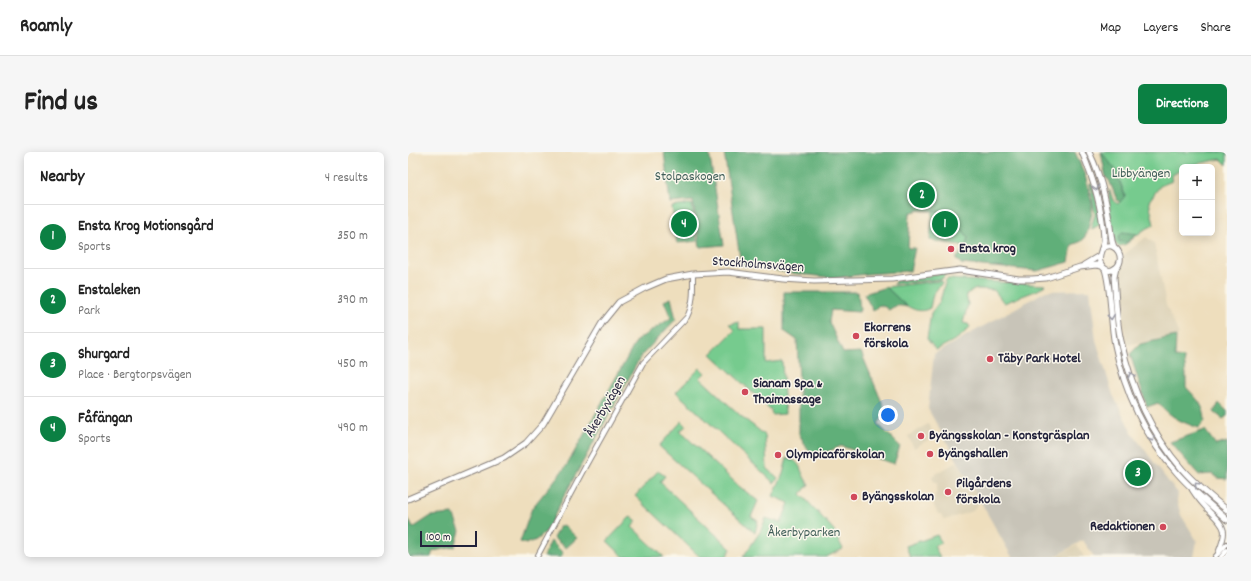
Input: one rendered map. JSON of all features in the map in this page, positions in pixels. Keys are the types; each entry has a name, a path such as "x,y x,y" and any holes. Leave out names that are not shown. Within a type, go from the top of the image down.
{"main road":[{"path":"1082,152 1101,208 1104,242 1099,260 1108,278 1115,346 1129,392 1138,414 1166,460 1188,485 1227,520"},
{"path":"1089,152 1100,178 1105,196 1112,241 1120,256 1114,277 1120,340 1134,386 1143,409 1154,430 1182,469 1201,489 1227,510"},
{"path":"1102,249 1106,246 1114,247"},
{"name":"Stockholmsvägen","path":"1080,267 1099,256"},
{"name":"Stockholmsvägen","path":"408,499 504,458 526,443 543,424 595,332 619,302 666,279 693,274 728,272 783,279 814,281 892,279 960,270 1019,279 1032,279 1046,278 1080,267 1096,265 1104,268"},
{"path":"1104,268 1109,271 1116,268"}],"street":[{"name":"Åkerbyvägen","path":"537,557 585,467 644,363 686,317 690,310 693,298 693,274"},
{"path":"1188,485 1196,497 1224,523 1226,536 1219,556"},
{"path":"1219,556 1227,544"},
{"path":"1219,556 1227,550"},
{"path":"1219,556 1227,553"}],"shaded area":[{"path":"1146,237 1154,243 1166,305 1179,335 1127,345 1118,278 1124,255"},
{"path":"1090,290 1096,340 1113,395 1132,433 1178,493 1177,502 1181,515 1197,541 1194,557 1094,557 1083,540 1055,557 1012,557 928,409 934,354 1046,291"},
{"name":"Byängsskolan - Konstgräsplan","path":"928,424 935,436 914,448 908,436"},
{"path":"957,462 981,499 973,511 944,520 941,514 938,514 934,506 933,502 937,490 937,484 932,479 932,476"},
{"path":"1077,545 1084,557 1055,557"}],"green space":[{"name":"Stolpaskogen","path":"664,152 709,152 724,245 700,247 693,201 670,203"},
{"path":"724,152 1075,152 1085,175 1092,204 1092,213 1087,233 1082,241 1072,245 1069,262 1037,271 961,264 956,259 966,246 968,237 949,212 919,210 910,213 908,248 915,248 910,271 836,278 790,273 741,265"},
{"name":"Libbyängen","path":"1101,152 1227,152 1227,165 1221,159 1197,164 1179,164 1179,171 1171,176 1172,181 1160,186 1149,201 1154,225 1142,231 1126,244 1120,246 1116,244 1113,231 1109,190 1113,200 1118,204 1125,195 1115,169"},
{"path":"1101,152 1115,169 1125,196 1120,202 1117,200 1109,180 1106,178"},
{"path":"1090,184 1092,184 1101,224 1092,229 1095,214"},
{"path":"692,204 697,241 677,243 672,207"},
{"path":"933,211 949,212 968,237 966,246 930,240"},
{"path":"1122,232 1137,234 1127,242 1119,242 1118,238"},
{"path":"946,273 942,279 894,284 895,281"},
{"path":"946,280 1045,285 1038,290 1004,303 994,290 976,289 966,294 968,304 963,323 968,324 970,327 960,337 936,350 927,339 931,313 940,301"},
{"path":"942,281 942,283 933,294 930,308 924,310 918,310 906,305 886,287"},
{"path":"886,287 907,307 897,306 889,310 879,305 873,311 864,294"},
{"path":"784,292 858,292 859,312 831,310 829,322 843,353 861,352 886,412 878,424 900,446 894,464 841,446 813,458 799,434 797,340 784,331"},
{"path":"671,298 676,319 641,356 563,498 547,531 536,540 526,544 520,542 532,508 567,465 637,340 671,318 664,301"},
{"path":"739,322 739,329 766,329 766,363 782,361 785,414 772,415 771,410 711,354 735,330 729,324"},
{"path":"1176,336 1175,357 1184,358 1186,387 1199,402 1205,415 1205,421 1199,428 1176,418 1158,403 1147,407 1130,354 1140,344"},
{"path":"700,368 705,373 700,378 741,416 765,435 767,468 778,478 774,483 676,392"},
{"path":"1219,403 1227,411 1227,416 1223,419 1214,412"},
{"path":"682,421 686,426 680,431 740,487 758,501 751,517 758,521 755,533 659,446"},
{"path":"1205,430 1216,445 1227,442 1227,479 1218,478 1213,474 1199,475 1170,442"},
{"name":"Åkerbyparken","path":"787,458 799,465 809,484 801,494 833,529 843,549 826,557 743,557 760,532 766,518 781,523 789,503 773,496 783,474"},
{"path":"658,471 665,476 660,482 731,549 726,557 700,557 635,496"},
{"path":"453,514 460,531 455,547 433,551 431,557 408,557 408,518 413,528 431,516"},
{"path":"631,516 637,521 632,527 664,557 624,557 607,541"},
{"path":"564,525 577,538 566,548 553,538 560,526"},
{"path":"937,535 942,543 934,546 940,557 910,557 906,546"},
{"path":"551,541 563,553 561,557 543,557"}],"place":[{"name":"Enstaleken","path":"922,195"},
{"name":"Fåfängan","path":"684,224"},
{"name":"Ensta Krog Motionsgård","path":"945,224"},
{"name":"Ensta krog","path":"951,249"},
{"name":"Ekorrens förskola","path":"856,336"},
{"name":"Täby Park Hotel","path":"990,359"},
{"name":"Sianam Spa & Thaimassage","path":"745,392"},
{"name":"Byängsskolan - Konstgräsplan","path":"921,436"},
{"name":"Byängshallen","path":"930,454"},
{"name":"Olympicaförskolan","path":"778,455"},
{"name":"Shurgard","path":"1138,473"},
{"name":"Pilgårdens förskola","path":"948,492"},
{"name":"Byängsskolan","path":"854,497"},
{"name":"Redaktionen","path":"1163,527"}]}
